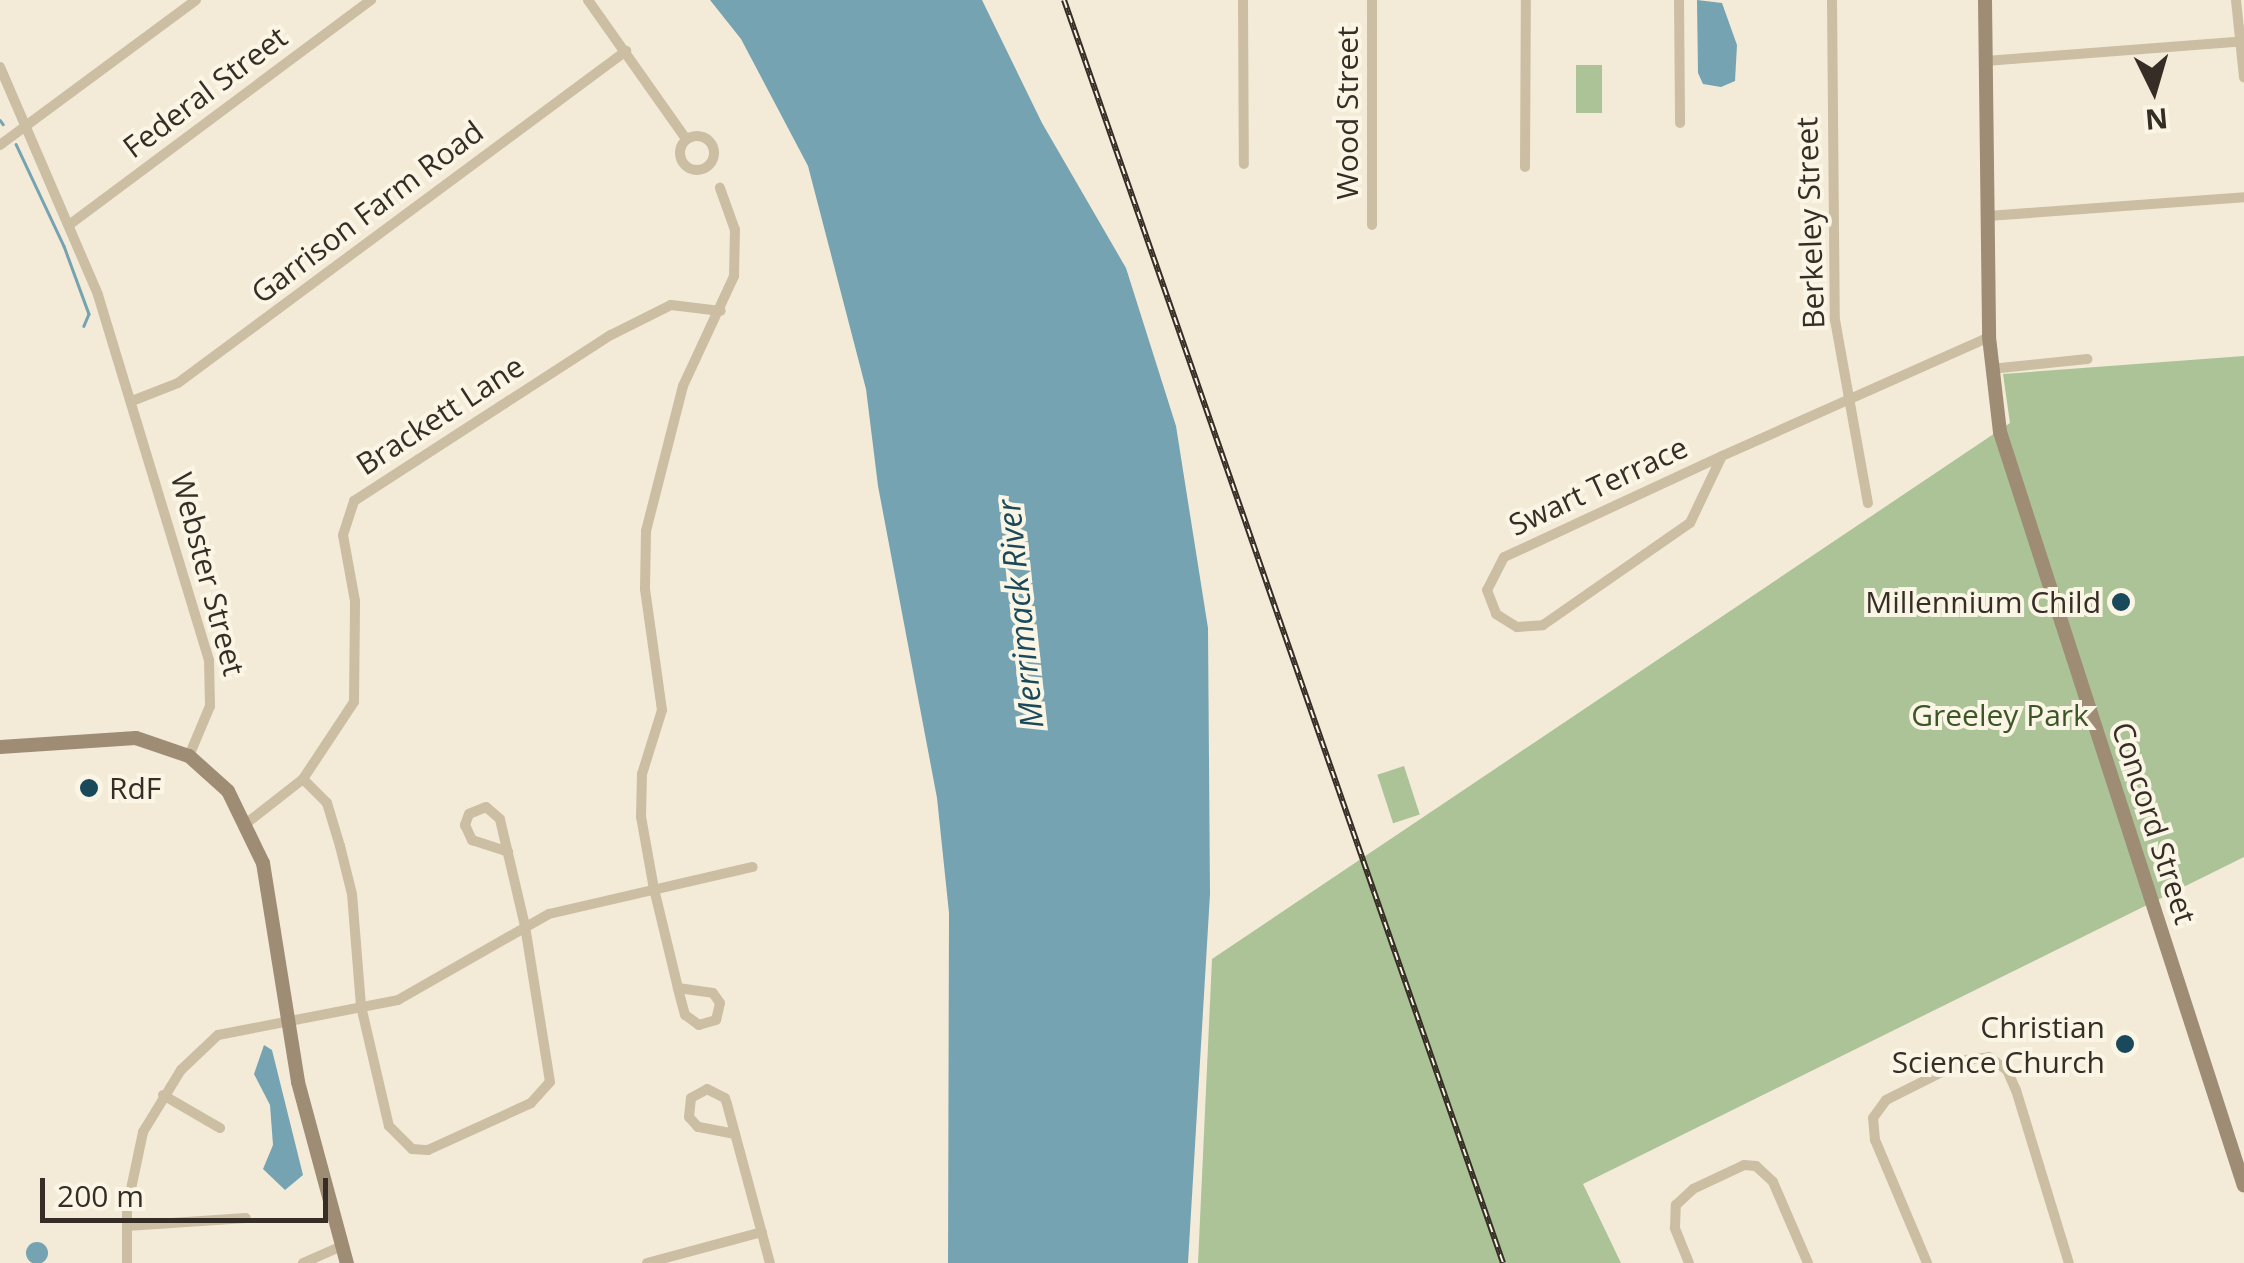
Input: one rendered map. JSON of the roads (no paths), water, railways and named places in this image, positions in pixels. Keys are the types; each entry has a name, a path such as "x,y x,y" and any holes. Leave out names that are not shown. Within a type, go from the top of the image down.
{"main road":[{"name":"Concord Street","path":"1985,0 1988,337 2011,473 2244,1186"},
{"path":"0,747 114,736 189,756 228,791 248,822 270,896 287,1018 347,1263"}],"street":[{"path":"0,145 196,0"},
{"name":"Federal Street","path":"68,225 370,0"},
{"path":"588,0 686,139"},
{"path":"1243,0 1244,164"},
{"name":"Wood Street","path":"1372,0 1372,225"},
{"path":"1525,168 1526,0"},
{"path":"1679,0 1680,123"},
{"name":"Berkeley Street","path":"1832,0 1830,242 1848,398 1868,502"},
{"path":"2236,0 2244,78"},
{"path":"1986,61 2242,41"},
{"name":"Garrison Farm Road","path":"132,401 178,383 626,50"},
{"name":"Webster Street","path":"0,67 68,225 132,401 212,684 189,756"},
{"path":"678,988 713,993 720,1009 716,1020 705,1026 689,1020 678,988 654,889 639,788 662,701 645,589 646,531 683,386 721,311 737,248 720,188"},
{"path":"1988,216 2244,196"},
{"name":"Brackett Lane","path":"248,822 303,779 354,702 355,600 343,536 354,501 610,336 672,305 721,311"},
{"name":"Swart Terrace","path":"1722,456 1697,515 1681,530 1543,625 1517,627 1496,614 1487,590 1504,557 1722,456 1848,398 1988,337"},
{"path":"1991,369 2087,359"},
{"path":"303,779 328,803 352,894 361,1006 390,1126 412,1149 428,1150 530,1103 548,1088 552,1070 525,926 508,852 497,813 486,807 469,814 465,825 472,840 508,852"},
{"path":"127,1263 127,1226 136,1154 163,1095 218,1036 418,992 525,926 567,908 752,867"},
{"path":"1926,1263 1875,1140 1872,1118 1886,1100 1966,1060 1989,1057 2007,1070 2016,1090 2069,1263"},
{"path":"736,1134 693,1122 688,1111 695,1094 720,1093 736,1134 770,1263"},
{"path":"163,1095 220,1128"},
{"path":"1689,1263 1675,1228 1676,1205 1693,1189 1756,1166 1773,1182 1808,1263"},
{"path":"127,1226 246,1218"},
{"path":"648,1263 762,1232"},
{"path":"304,1263 342,1246"}],"water":[{"name":"Merrimack River","path":"710,0 982,0 1042,123 1126,268 1176,426 1208,628 1210,894 1188,1263 948,1263 949,913 937,798 878,486 866,389 808,166 741,39"},
{"path":"1697,0 1722,3 1737,45 1735,81 1721,87 1703,84 1698,73"},
{"path":"264,1045 272,1050 303,1175 285,1190 263,1169 273,1145 270,1105 254,1074"},
{"path":"37,1242 45,1245 45,1261 37,1264 29,1261 26,1253 29,1245"}],"waterway":[{"path":"0,120 3,124"},
{"path":"16,144 64,246 89,314 84,326"}],"railway":[{"path":"1064,0 1503,1263"}],"place":[{"name":"Millennium Child","path":"2121,602"},
{"name":"RdF","path":"89,788"},
{"name":"Christian Science Church","path":"2125,1044"}],"park label":[{"name":"Greeley Park","path":"2000,715"}]}
